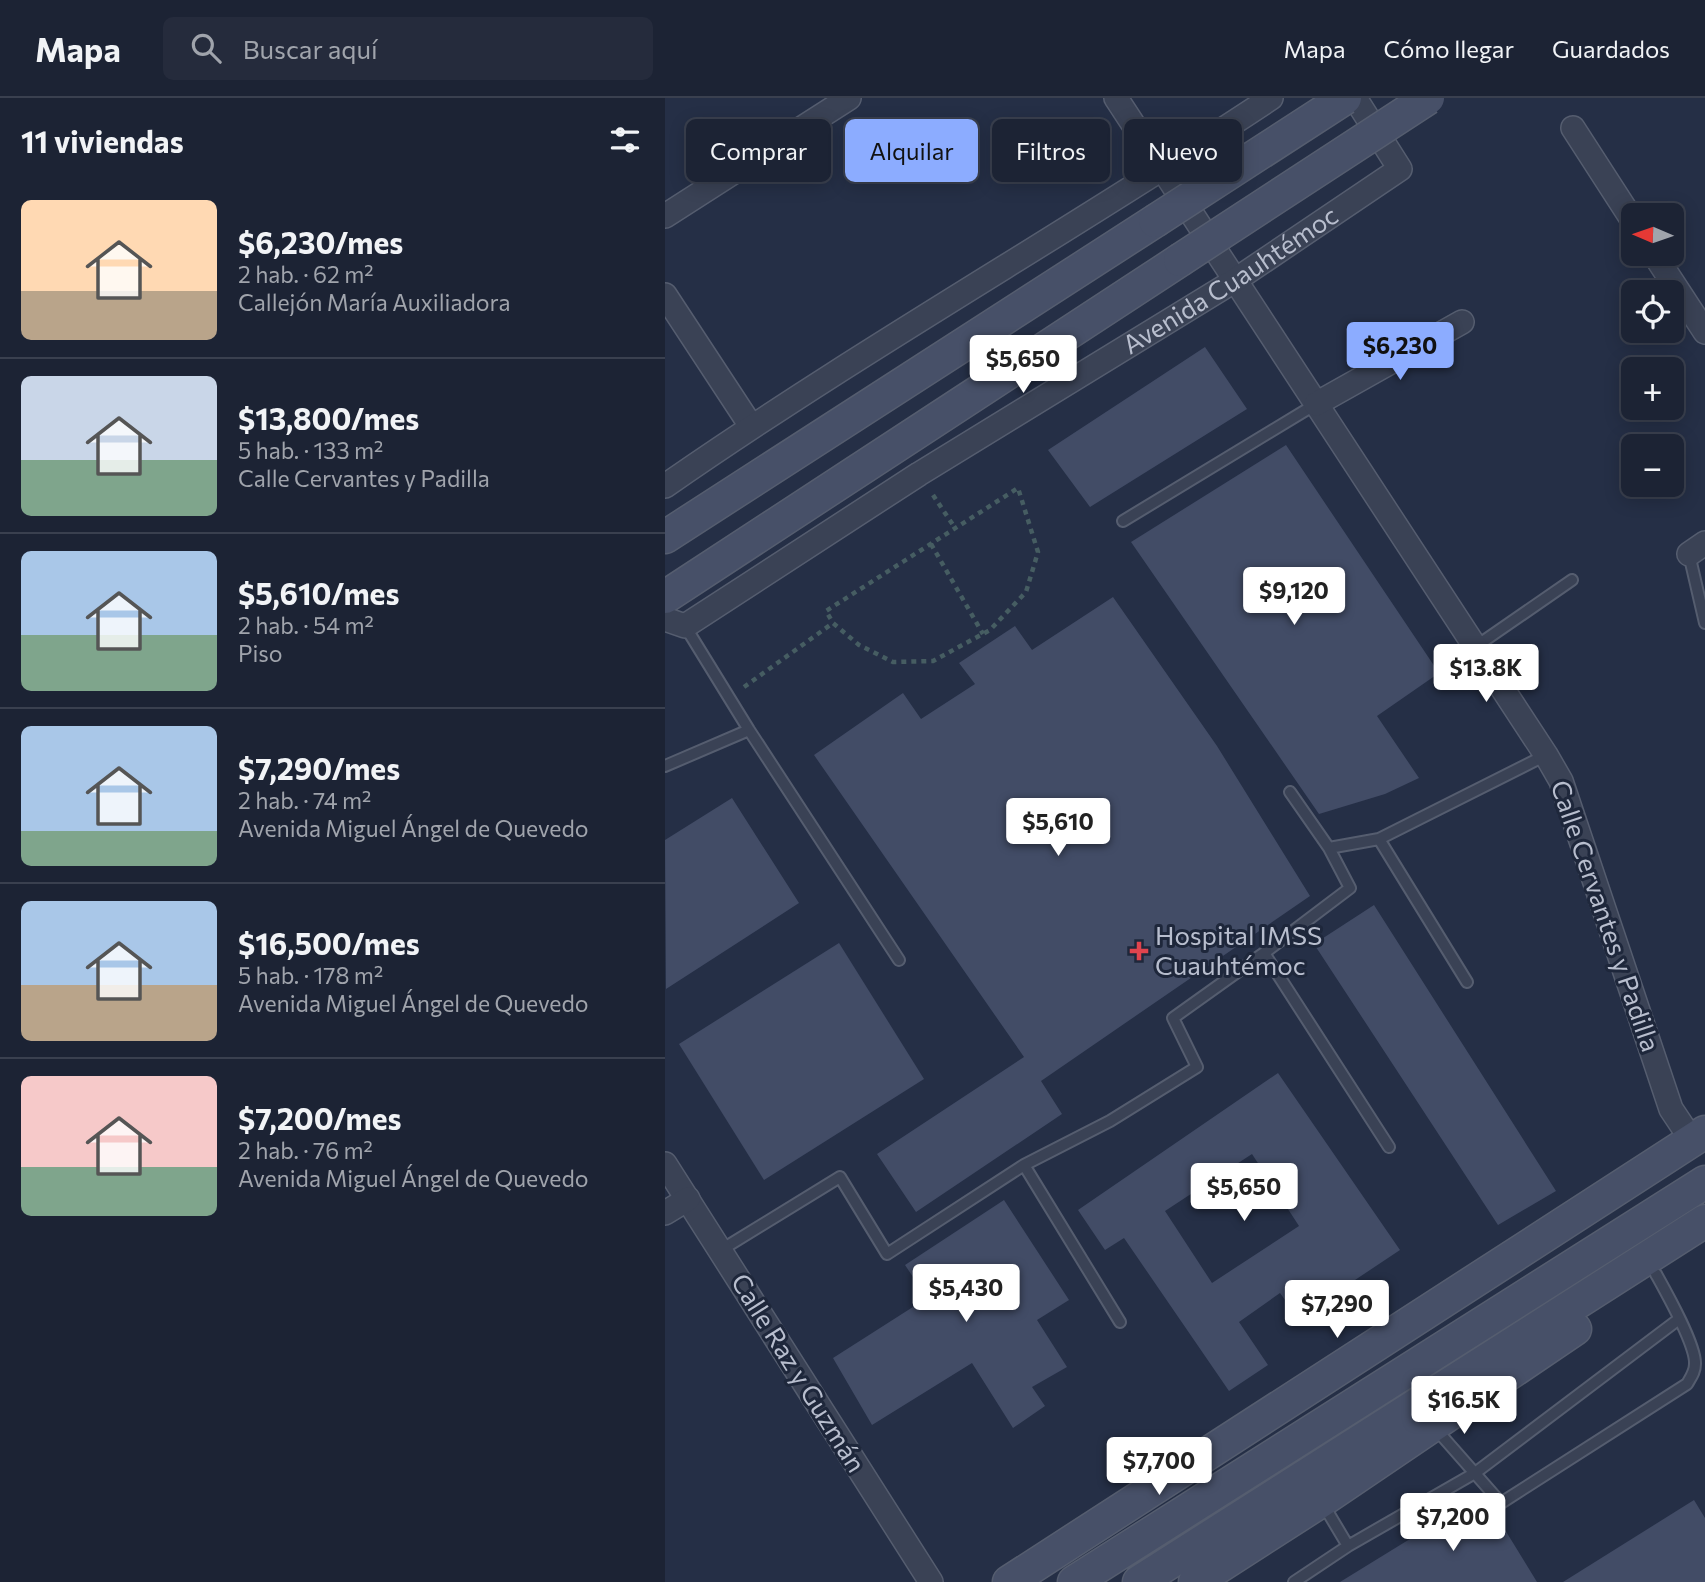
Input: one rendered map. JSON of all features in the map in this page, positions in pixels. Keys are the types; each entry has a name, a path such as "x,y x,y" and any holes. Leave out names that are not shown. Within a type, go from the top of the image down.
{"main road":[{"path":"665,537 1345,98"},
{"name":"Avenida Cuauhtémoc","path":"665,597 1428,98"},
{"path":"1009,1582 1701,1146"},
{"path":"1074,1582 1705,1182"},
{"path":"1139,1582 1705,1220"},
{"path":"1195,1582 1321,1501 1656,1273 1705,1244"}],"street":[{"path":"665,216 849,98"},
{"name":"Calle Cervantes y Padilla","path":"1116,98 1130,119"},
{"path":"1240,119 1271,98"},
{"name":"Avenida Cuauhtémoc","path":"675,622 1234,281 1400,169 1355,98"},
{"path":"1573,128 1621,203"},
{"path":"665,486 751,426 1144,182"},
{"name":"Calle Cervantes y Padilla","path":"1171,182 1561,781 1671,1109 1701,1146"},
{"path":"1662,266 1705,332"},
{"path":"665,295 751,426"},
{"path":"1316,404 1462,322"},
{"name":"Calle Raz y Guzmán","path":"665,1164 931,1582"},
{"path":"665,1213 688,1199"}],"lane":[{"path":"1122,521 1316,404"},
{"path":"1697,549 1705,624"},
{"path":"1475,647 1572,580"},
{"path":"675,622 729,697 899,960"},
{"path":"665,766 748,730"},
{"path":"1329,848 1379,839 1546,755"},
{"path":"721,1250 840,1177 887,1254 1024,1165 1110,1121 1197,1067 1173,1018 1350,888 1329,848 1290,792"},
{"path":"1379,839 1467,982"},
{"path":"1264,953 1389,1147"},
{"path":"1024,1165 1120,1322"},
{"path":"1433,1425 1501,1503 1688,1384 1695,1372 1696,1361 1656,1273"},
{"path":"1294,1582 1348,1546 1475,1473 1679,1319"},
{"path":"1321,1501 1348,1546"}],"path":[{"path":"919,474 955,528"},
{"path":"1018,488 1038,552 1026,592 990,630 933,661 893,662 859,645 833,623 826,611 955,528 1018,488"},
{"path":"931,544 983,634"},
{"path":"729,697 833,623"}],"building":[{"path":"1205,347 1247,409 1090,507 1048,450"},
{"path":"1286,445 1439,673 1377,716 1419,778 1385,794 1319,814 1131,542"},
{"path":"1113,597 1217,746 1310,896 1041,1081 1062,1114 916,1212 877,1154 1024,1057 814,755 903,693 921,719 975,684 959,663 1015,626 1032,650"},
{"path":"732,798 799,903 666,989 665,840"},
{"path":"1374,905 1556,1191 1498,1225 1314,944"},
{"path":"839,943 924,1079 764,1180 679,1044"},
{"path":"1278,1073 1400,1250 1298,1318 1280,1293 1239,1322 1268,1365 1229,1391 1124,1238 1105,1250 1078,1210","holes":["1252,1154 1299,1226 1212,1283 1165,1211"]},
{"path":"1004,1200 1069,1300 1037,1320 1067,1367 1032,1387 1045,1406 1013,1428 972,1363 872,1425 833,1358 927,1298 905,1265"},
{"path":"1483,1494 1537,1582 1340,1582"},
{"path":"1694,1500 1705,1518 1705,1582 1563,1582"}],"place":[{"name":"Hospital IMSS Cuauhtémoc","path":"1139,951"}]}
